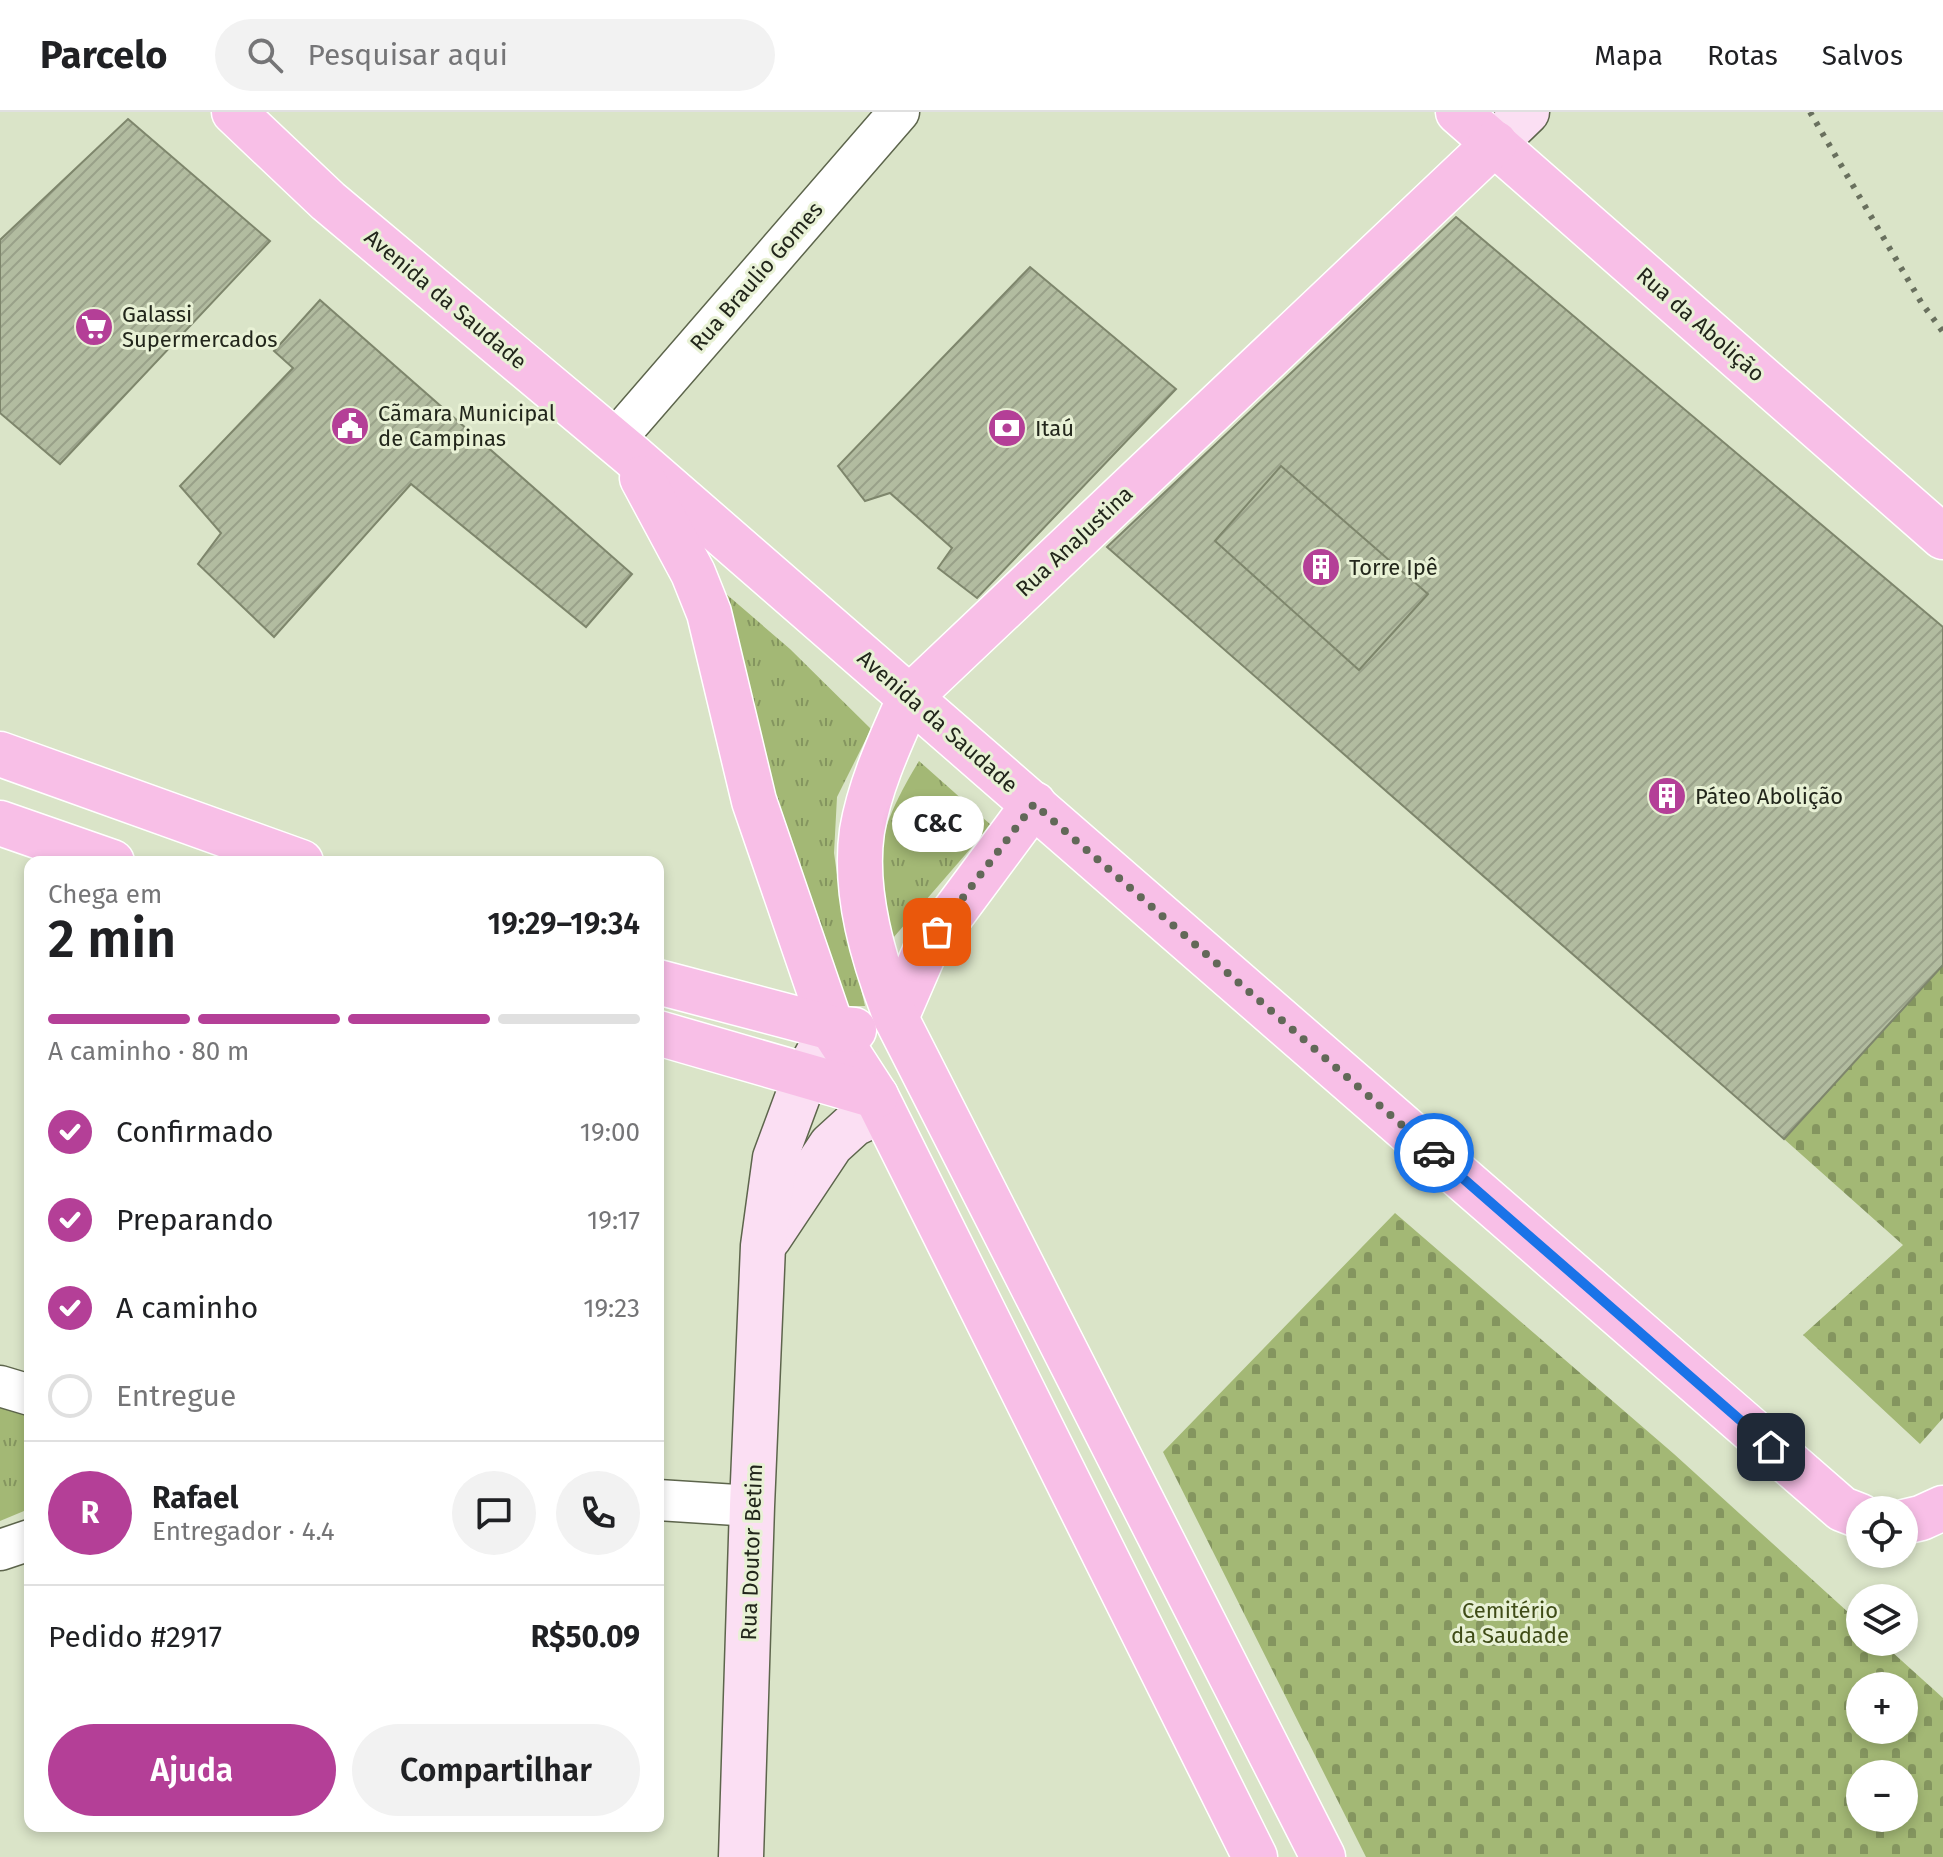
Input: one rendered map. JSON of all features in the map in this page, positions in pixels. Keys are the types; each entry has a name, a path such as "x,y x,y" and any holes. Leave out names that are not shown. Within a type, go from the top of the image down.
{"main road":[{"name":"Avenida da Saudade","path":"234,112 328,201 622,448 1846,1511"},
{"name":"Rua da Abolição","path":"1458,112 1943,537"},
{"name":"Rua AnaJustina","path":"1323,1857 900,1026 874,959 862,892 862,833 876,778 910,697 1495,143"},
{"path":"622,448 693,573 709,613 754,801 832,1028 879,1104 1255,1857"},
{"path":"0,754 284,856"},
{"path":"664,984 832,1028 900,1026 925,951 1034,804"},
{"path":"0,823 95,856"},
{"path":"664,1035 805,1077 879,1104"},
{"path":"1918,1519 1943,1508"}],"street":[{"name":"Rua Braulio Gomes","path":"622,448 899,112"},
{"path":"1495,143 1527,112"},
{"name":"Rua Doutor Betim","path":"741,1857 763,1246 775,1158 805,1077 832,1028"},
{"path":"763,1246 831,1145 879,1104"},
{"path":"664,1500 752,1506"},
{"path":"0,1550 24,1543"}],"green space":[{"path":"711,581 790,649 871,729 837,797 834,853 841,904 865,1006 846,1006 757,787"},
{"path":"919,761 991,825 893,938 880,889 881,846 895,805"},
{"path":"1943,965 1943,1418 1920,1444 1803,1335 1903,1245 1784,1139"},
{"name":"Cemitério da Saudade","path":"1395,1213 1674,1454 1846,1610 1846,1656 1896,1656 1914,1672 1846,1672 1846,1744 1918,1744 1918,1675 1943,1698 1943,1857 1366,1857 1163,1452"},
{"path":"0,1397 24,1409 24,1511 0,1521"}],"building":[{"name":"Galassi Supermercados","path":"128,119 270,241 60,464 0,413 0,240"},
{"name":"Páteo Abolição","path":"1456,217 1943,627 1943,965 1784,1139 1107,547"},
{"name":"Itaú","path":"1030,267 1176,389 977,598 938,568 952,548 890,493 865,501 838,466"},
{"name":"Cãmara Municipal de Campinas","path":"320,300 632,574 586,627 411,484 274,637 198,564 221,533 180,486 293,368 274,351"},
{"name":"Torre Ipê","path":"1281,466 1428,594 1359,670 1215,541"}],"railway":[{"path":"1810,112 1921,302 1943,332"}],"way so far":[{"path":"937,932 1034,804 1434,1153"}],"place":[{"name":"Galassi Supermercados","path":"94,327"},
{"name":"Cãmara Municipal de Campinas","path":"350,426"},
{"name":"Itaú","path":"1007,428"},
{"name":"Torre Ipê","path":"1321,567"},
{"name":"Páteo Abolição","path":"1667,796"},
{"name":"C&C","path":"937,932"}],"route":[{"path":"1434,1153 1771,1447"}]}
